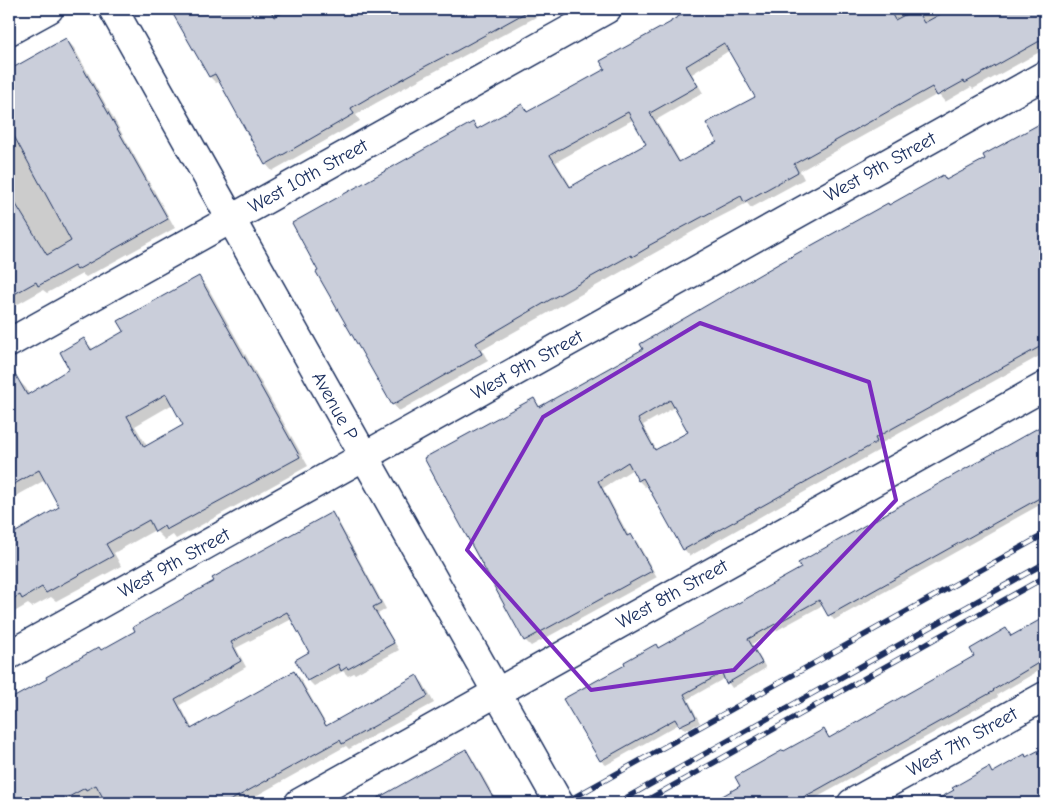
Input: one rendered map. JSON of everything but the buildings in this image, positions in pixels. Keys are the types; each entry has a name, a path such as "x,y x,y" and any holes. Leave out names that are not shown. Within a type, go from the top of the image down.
{"street":[{"path":"9,31 49,9"},
{"name":"Avenue P","path":"113,9 556,799"},
{"name":"West 10th Street","path":"9,343 607,9"},
{"name":"West 9th Street","path":"9,656 1045,75"},
{"name":"West 8th Street","path":"299,803 1045,386"},
{"name":"West 7th Street","path":"852,803 1045,696"}],"highlighted area":[{"path":"700,323 869,382 896,500 734,670 591,690 467,550 543,417"}],"railway":[{"path":"564,803 1045,534"},
{"path":"617,803 1045,563"},
{"path":"642,803 1045,577"}]}
